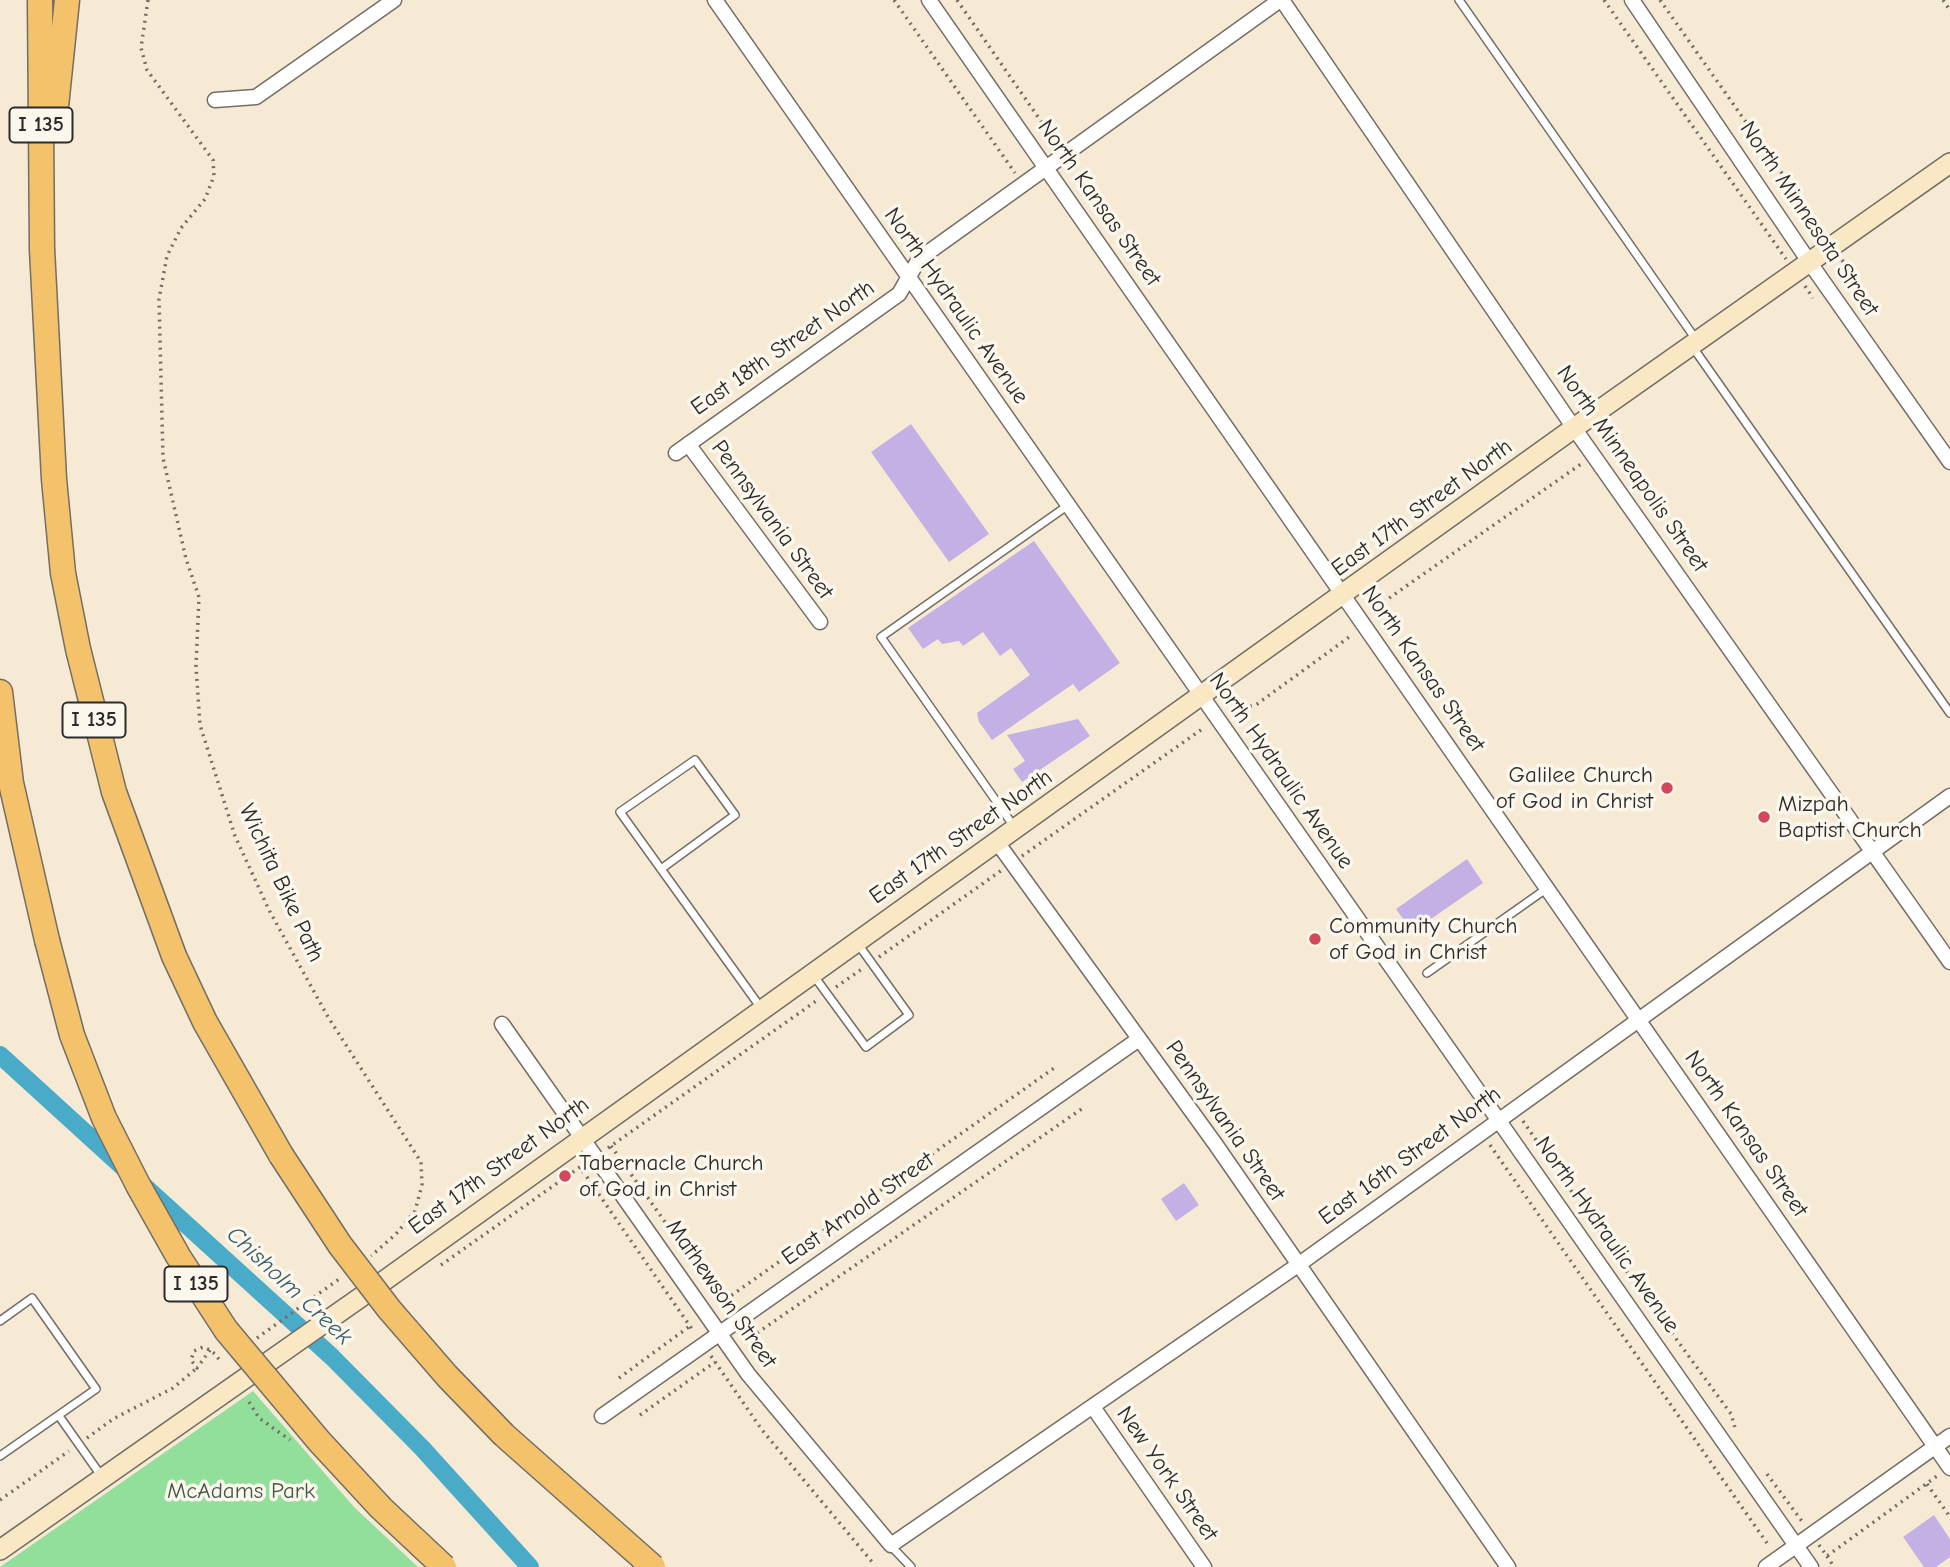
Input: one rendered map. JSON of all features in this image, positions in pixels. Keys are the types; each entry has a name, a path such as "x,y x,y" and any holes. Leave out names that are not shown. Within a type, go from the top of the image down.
{"highway":[{"name":"I 135","path":"40,0 42,249 54,479 63,573 93,718 114,792 174,956 205,1022 281,1155 340,1245 390,1309 447,1376 504,1435 653,1567"},
{"path":"42,249 67,0"},
{"name":"I 135","path":"0,692 11,783 47,940 72,1035 104,1118 178,1255 226,1330 319,1441 381,1508 444,1567"}],"street":[{"name":"North Hydraulic Avenue","path":"715,0 1811,1567"},
{"name":"North Kansas Street","path":"929,0 1950,1468"},
{"name":"East 18th Street North","path":"682,449 899,294 919,259 1043,162 1281,0"},
{"name":"North Minneapolis Street","path":"1281,0 1574,428 1950,961"},
{"name":"North Minnesota Street","path":"1632,0 1803,268 1950,461"},
{"path":"215,100 256,97 384,3"},
{"name":"East 17th Street North","path":"0,1550 347,1306 1574,428 1950,163"},
{"name":"Pennsylvania Street","path":"682,449 820,622"},
{"name":"East 16th Street North","path":"891,1545 1298,1265 1950,796"},
{"name":"Pennsylvania Street","path":"997,842 1139,1039 1508,1567"},
{"name":"Mathewson Street","path":"502,1024 756,1384 891,1545"},
{"name":"East Arnold Street","path":"603,1416 1139,1039"},
{"name":"New York Street","path":"1093,1407 1203,1567"},
{"path":"1766,1567 1950,1436"}],"lane":[{"path":"1459,0 1950,713"},
{"path":"1016,828 881,637 1067,506"},
{"path":"661,869 735,815 695,760 620,812 661,869 761,1008"},
{"path":"1427,973 1547,888"},
{"path":"811,973 866,1047 909,1015 856,941"},
{"path":"0,1321 32,1298 96,1389 0,1456"},
{"path":"59,1416 103,1477"},
{"path":"891,1545 911,1567"}],"path":[{"name":"Wichita Bike Path","path":"149,0 141,48 147,70 213,160 214,176 205,199 181,228 167,256 159,299 163,458 186,559 199,597 196,666 200,725 235,836 269,910 328,1017 421,1162 422,1185 415,1211 397,1234 364,1261"},
{"path":"894,0 1016,174 1043,162 1056,144 957,0"},
{"path":"1604,0 1803,268 1814,298"},
{"path":"1660,0 1856,278"},
{"path":"1943,0 1950,10"},
{"path":"437,1267 1217,721 1235,709 1257,704 1350,639 1369,612 1594,456"},
{"path":"722,1302 1057,1066"},
{"path":"611,1146 747,1340 1083,1108"},
{"path":"580,1167 762,1430 873,1563"},
{"path":"257,1338 347,1274"},
{"path":"619,1378 690,1326"},
{"path":"197,1368 191,1360 194,1351 203,1347 210,1350 221,1362"},
{"path":"0,1500 113,1419 173,1388 197,1368 210,1350"},
{"path":"640,1415 715,1362"},
{"path":"1927,1484 1950,1517"},
{"path":"1826,1556 1834,1567"}],"green space":[{"name":"McAdams Park","path":"253,1391 354,1507 418,1567 0,1567"}],"building":[{"path":"911,424 989,534 949,562 871,452"},
{"path":"1034,541 1120,663 1079,692 1073,684 992,740 979,722 977,713 1030,675 1011,648 1000,656 983,632 963,646 959,641 942,644 938,639 923,649 908,628"},
{"path":"1078,719 1090,736 1022,782 1013,769 1025,761 1007,735"},
{"path":"1467,859 1483,883 1412,932 1396,909"},
{"path":"1184,1183 1199,1205 1176,1221 1161,1199"},
{"path":"1934,1515 1950,1539 1950,1557 1936,1567 1924,1567 1903,1537"}],"waterway":[{"name":"Chisholm Creek","path":"0,1055 124,1168"},
{"name":"Chisholm Creek","path":"145,1187 332,1357 422,1448 530,1567"}],"place":[{"name":"Galilee Church of God in Christ","path":"1667,788"},
{"name":"Mizpah Baptist Church","path":"1764,817"},
{"name":"Community Church of God in Christ","path":"1315,939"},
{"name":"Tabernacle Church of God in Christ","path":"565,1176"}]}
